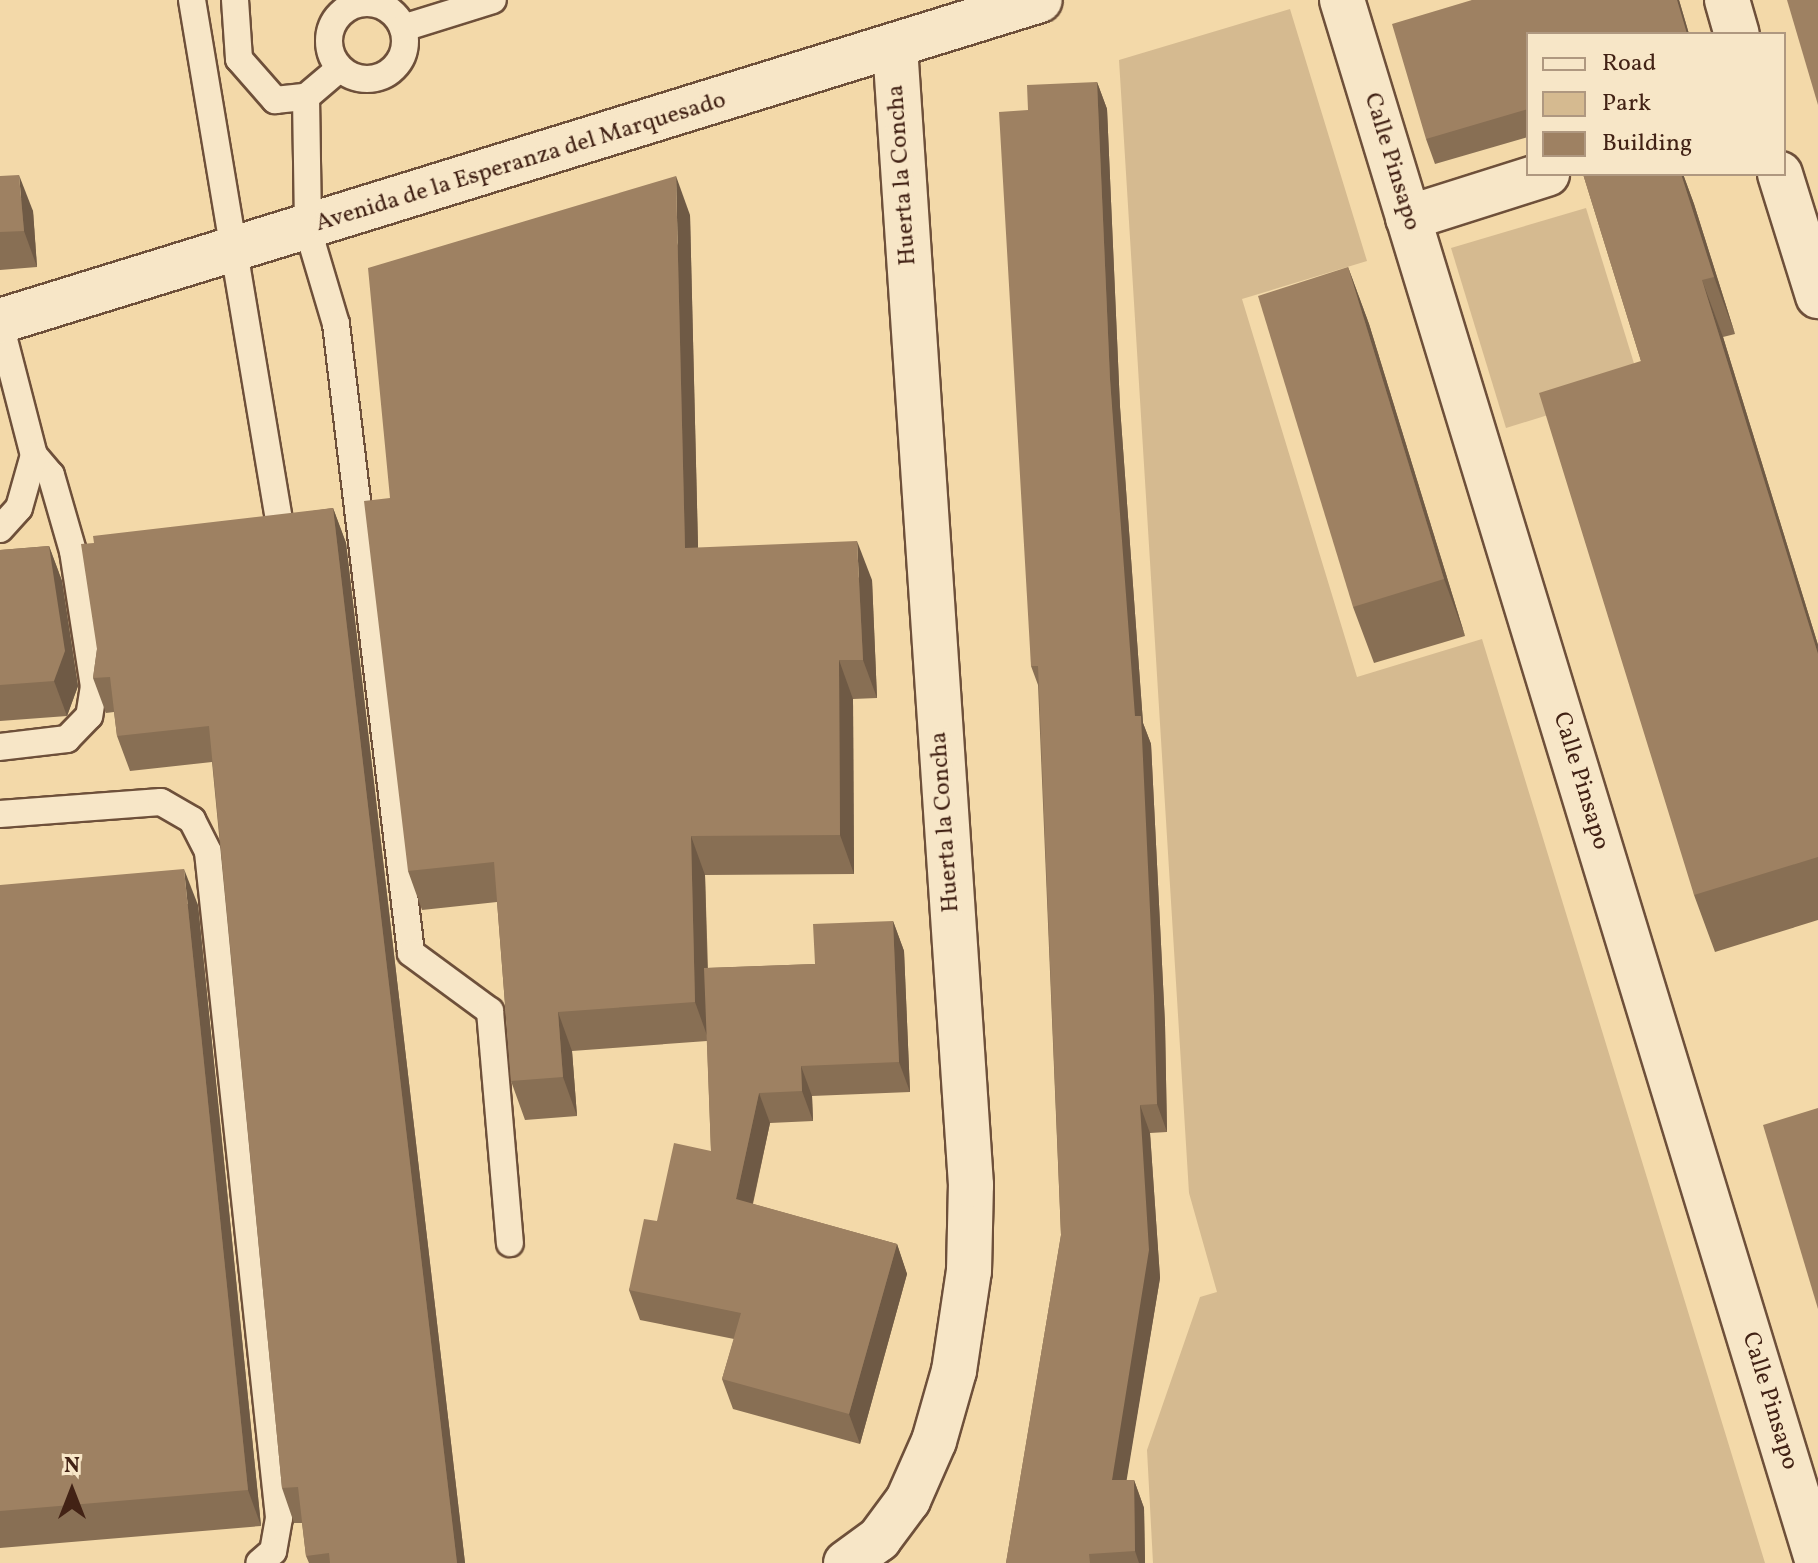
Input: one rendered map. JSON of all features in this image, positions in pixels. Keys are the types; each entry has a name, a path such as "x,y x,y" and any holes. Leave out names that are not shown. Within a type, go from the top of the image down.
{"street":[{"name":"Avenida de la Esperanza del Marquesado","path":"0,322 308,230 1040,0"},
{"name":"Calle Pinsapo","path":"1342,0 1818,1563"},
{"path":"1727,0 1736,32"},
{"name":"Huerta la Concha","path":"846,1563 879,1539 908,1500 934,1441 954,1371 969,1271 971,1185 895,46"},
{"path":"1408,218 1541,176"},
{"path":"1781,176 1818,296"}],"lane":[{"path":"192,0 231,253 280,526"},
{"path":"235,0 248,76 275,100 306,97 339,69"},
{"path":"403,28 493,0"},
{"path":"339,69 328,38 345,9 379,5 403,28"},
{"path":"339,69 372,80 388,75 400,62 403,28"},
{"path":"306,97 308,230 336,324 411,953 490,1011 510,1243"},
{"path":"0,322 34,455 51,475 79,575 93,702 67,739 0,747"},
{"path":"0,529 19,508 34,455"},
{"path":"0,814 161,802 192,820 208,852 279,1518 273,1551 259,1563"}],"green space":[{"path":"1290,9 1367,261 1242,299 1357,677 1482,639 1765,1563 1153,1563 1147,1450 1200,1297 1217,1292 1189,1193 1119,60"},
{"path":"1586,208 1641,386 1506,428 1451,248"}],"building":[{"path":"1472,0 1677,0 1686,32 1526,32 1526,110 1426,139 1392,24"},
{"path":"1787,0 1818,0 1818,105"},
{"path":"1097,82 1110,379 1135,716 1141,716 1157,1104 1140,1105 1149,1250 1112,1480 1134,1480 1135,1551 1089,1554 1090,1563 1006,1563 1061,1235 1038,666 1031,666 999,112 1028,110 1027,85"},
{"path":"19,175 24,231 0,232 0,176"},
{"path":"676,176 685,548 857,541 863,660 839,660 840,835 691,836 695,1002 558,1012 563,1077 511,1081 494,862 408,871 364,501 390,498 368,268"},
{"path":"1584,176 1682,176 1714,277 1702,280 1818,654 1818,857 1694,895 1539,393 1641,361"},
{"path":"1348,267 1444,579 1353,607 1258,296"},
{"path":"333,508 457,1563 330,1563 329,1553 306,1556 298,1487 282,1488 209,726 117,736 110,677 93,678 97,649 81,544 94,543 93,536"},
{"path":"49,546 65,651 54,681 0,685 0,550"},
{"path":"184,869 248,1490 0,1511 0,885"},
{"path":"893,921 899,1062 801,1066 802,1091 759,1093 736,1199 897,1244 849,1414 722,1379 741,1313 629,1290 644,1219 657,1221 674,1143 711,1151 704,968 815,964 813,924"},
{"path":"1818,1108 1818,1309 1763,1125"}]}
